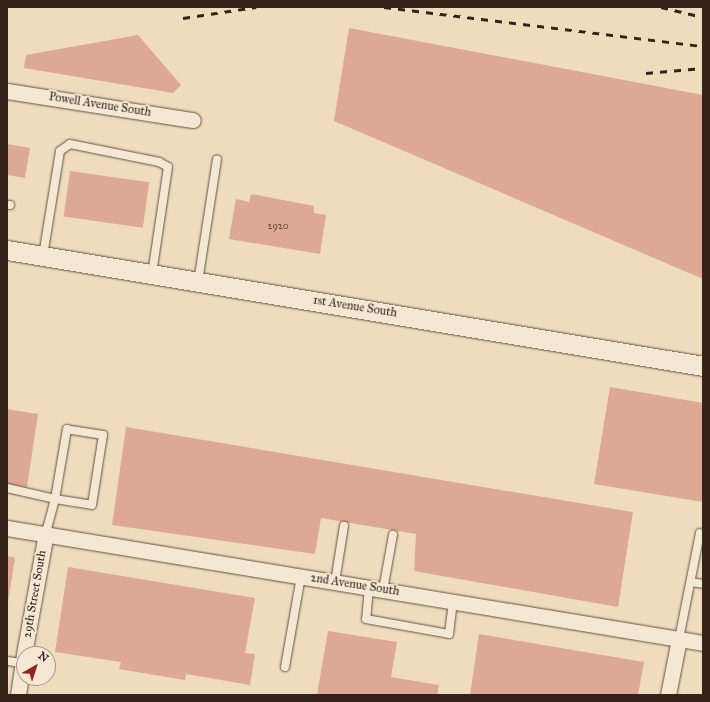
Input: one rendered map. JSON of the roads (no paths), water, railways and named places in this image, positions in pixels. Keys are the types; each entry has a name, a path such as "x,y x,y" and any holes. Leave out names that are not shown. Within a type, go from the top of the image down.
{"street":[{"name":"Powell Avenue South","path":"7,91 193,120"},
{"name":"1st Avenue South","path":"7,250 703,366"},
{"name":"2nd Avenue South","path":"7,528 46,533 703,643"},
{"name":"29th Street South","path":"26,646 46,533"},
{"path":"668,695 679,639"}],"lane":[{"path":"42,256 60,151 70,144 159,162 168,167 152,274"},
{"path":"198,282 217,159"},
{"path":"7,488 55,499 92,505 103,435 67,429 55,499 46,533"},
{"path":"335,582 344,526"},
{"path":"679,639 700,533"},
{"path":"393,535 366,618 449,634 453,601"},
{"path":"285,667 301,576"},
{"path":"691,582 703,584"}],"railway":[{"path":"183,18 256,7"},
{"path":"384,7 703,46"},
{"path":"661,7 703,17"},
{"path":"646,73 703,68"}]}
